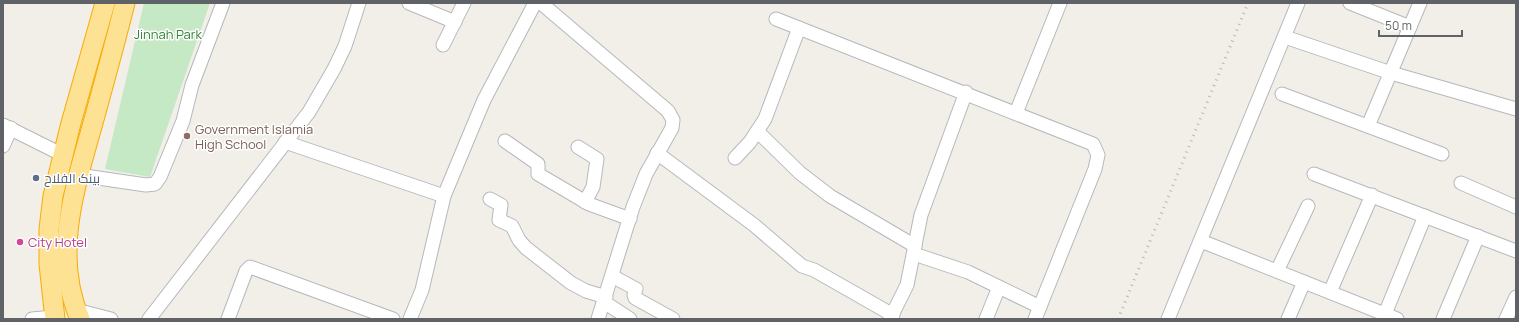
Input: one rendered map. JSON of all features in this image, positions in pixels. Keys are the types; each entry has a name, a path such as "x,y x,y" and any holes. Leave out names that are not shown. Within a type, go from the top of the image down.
{"highway":[{"path":"55,318 49,264 49,229 53,196 104,3"},
{"path":"78,314 66,264 67,235 78,175 125,3"},
{"path":"95,35 115,41"}],"street":[{"path":"78,175 146,185 155,184 183,121 192,85 222,3"},
{"path":"149,319 309,112 334,69 345,46 359,3"},
{"path":"409,3 455,22"},
{"path":"443,45 464,3"},
{"path":"410,319 422,290 444,196 484,100 535,3"},
{"path":"541,3 668,111 674,120 672,128 646,174 598,319"},
{"path":"1016,113 1060,3"},
{"path":"1168,319 1298,3"},
{"path":"1350,3 1410,27"},
{"path":"1368,126 1420,3"},
{"path":"757,131 800,173 830,196 915,250 1000,287 1038,313 1095,169 1098,155 1095,146 1088,141 966,92 776,19"},
{"path":"735,158 757,131 769,110 799,28"},
{"path":"1285,37 1391,73 1516,109"},
{"path":"657,153 754,225 802,266 814,270 892,317 907,285 918,230 927,198 966,92"},
{"path":"1282,94 1442,154"},
{"path":"3,146 7,127 63,155"},
{"path":"505,141 538,164 538,174 585,202 630,219"},
{"path":"285,142 444,196"},
{"path":"578,147 598,159 593,187 585,202"},
{"path":"1314,174 1516,251"},
{"path":"1461,184 1516,207"},
{"path":"1330,292 1372,195"},
{"path":"490,199 501,205 499,220 512,226 519,240 526,248 577,287 605,300 630,319"},
{"path":"1277,271 1308,206"},
{"path":"1201,241 1391,317 1425,216"},
{"path":"1443,319 1478,236"},
{"path":"228,319 246,271 250,267 393,319"},
{"path":"612,276 636,288 634,297 673,319"},
{"path":"1288,319 1304,282"},
{"path":"986,319 1000,287"},
{"path":"1506,319 1516,297"},
{"path":"636,319 647,304"},
{"path":"78,314 111,319"},
{"path":"32,319 55,318"}],"green space":[{"name":"Jinnah Park","path":"144,3 210,3 150,177 105,169"}],"railway":[{"path":"1118,319 1248,3"}],"place":[{"name":"Government Islamia High School","path":"187,136"},
{"name":"بینک الفلاح","path":"36,178"},
{"name":"City Hotel","path":"20,242"}]}
